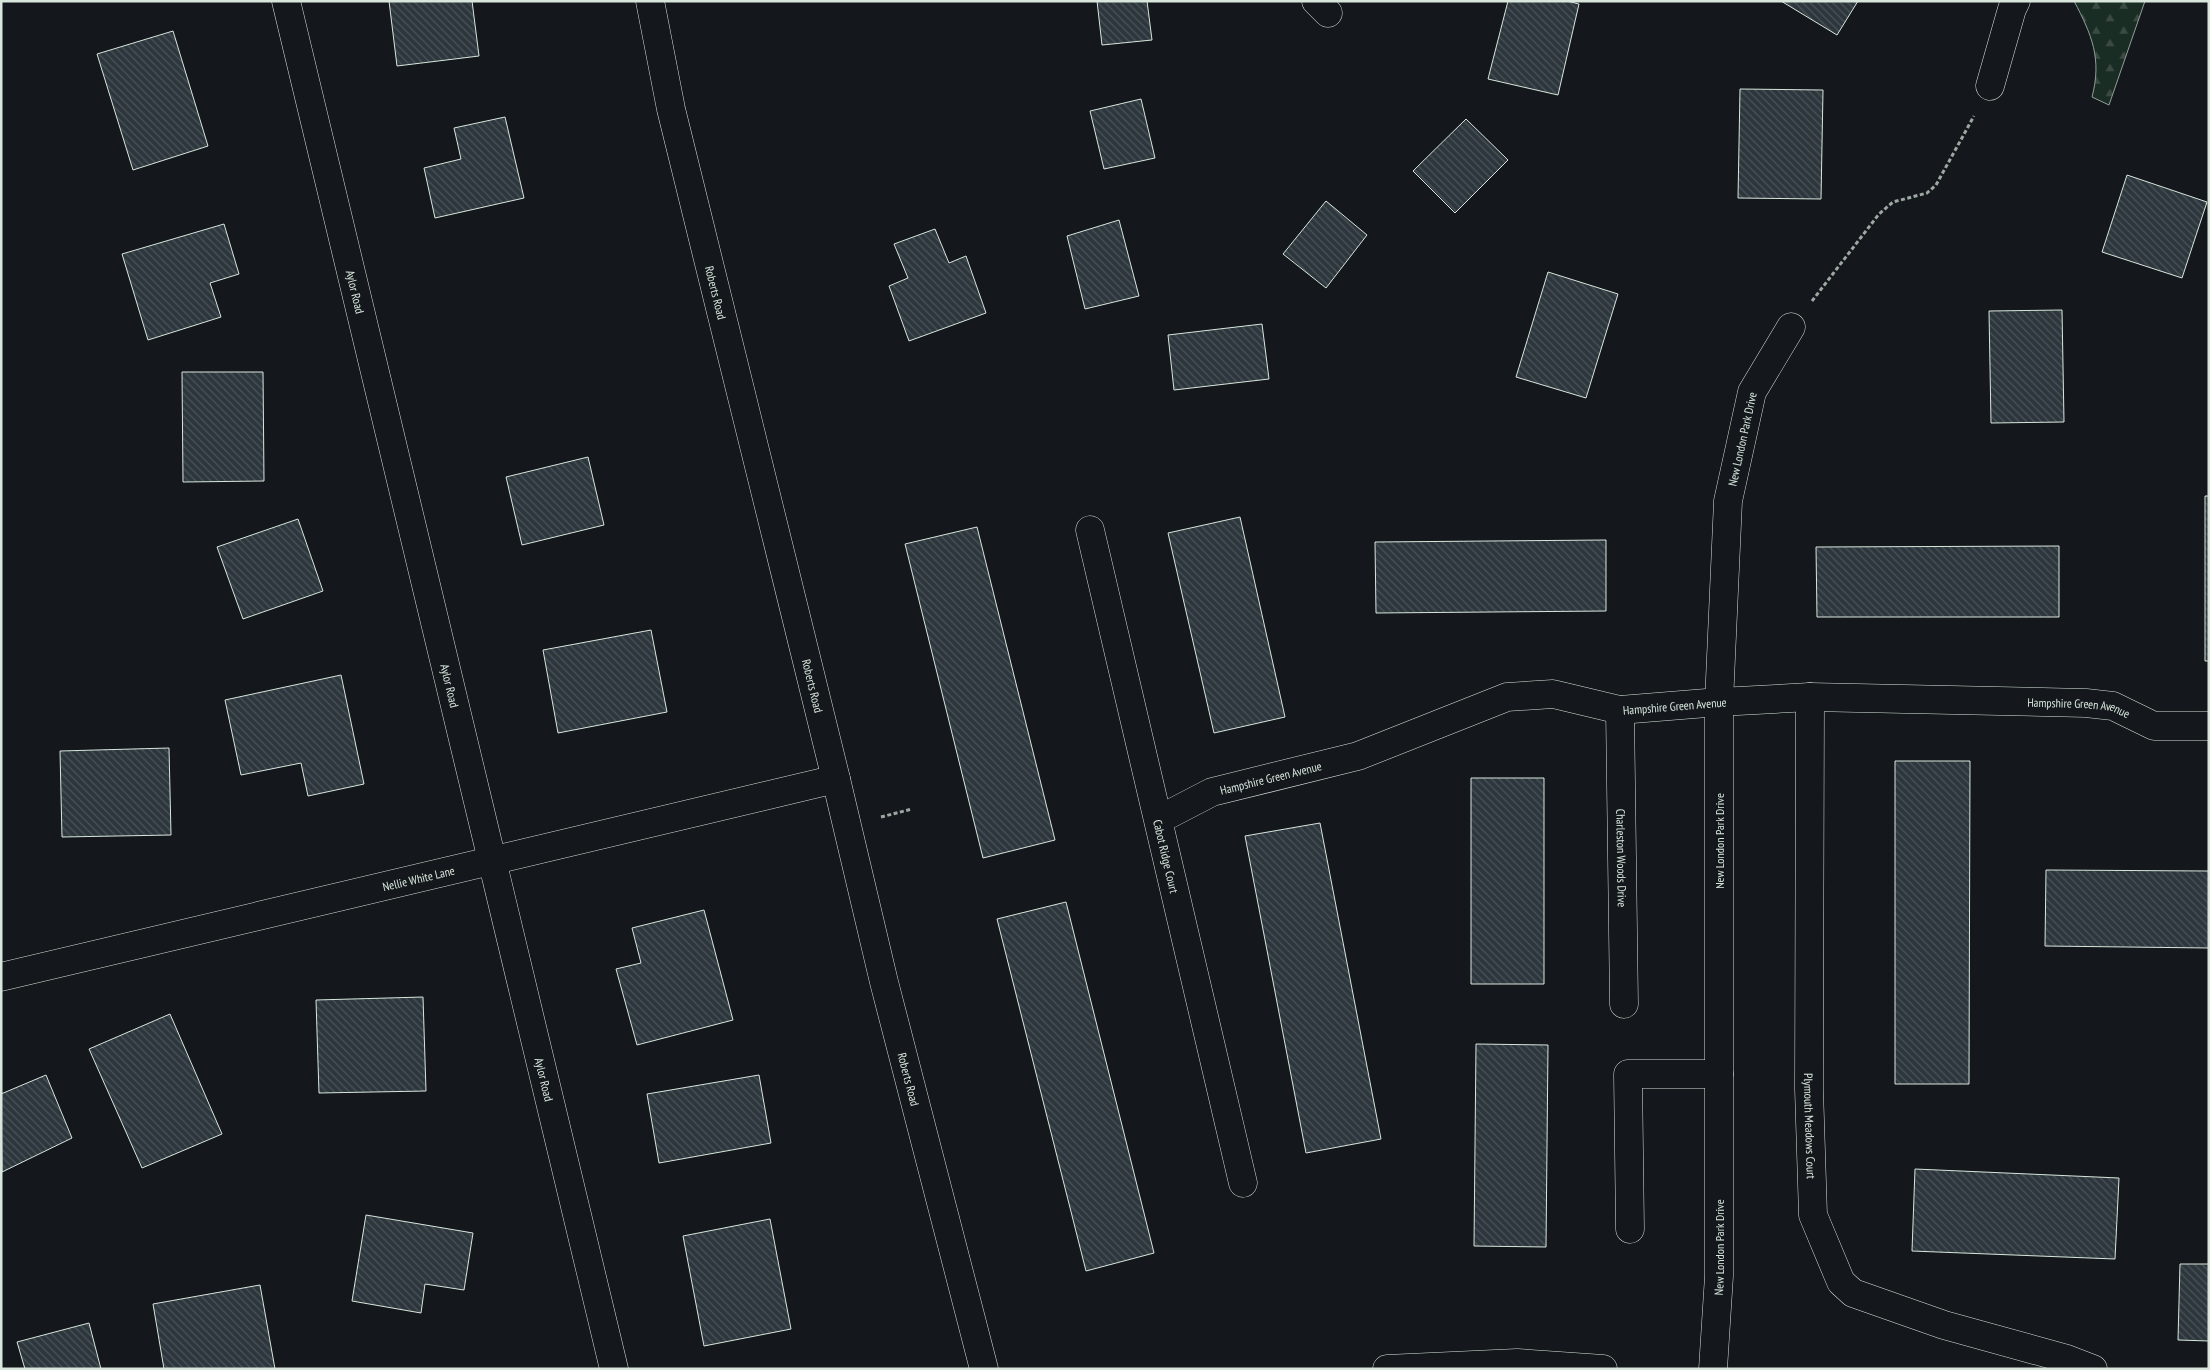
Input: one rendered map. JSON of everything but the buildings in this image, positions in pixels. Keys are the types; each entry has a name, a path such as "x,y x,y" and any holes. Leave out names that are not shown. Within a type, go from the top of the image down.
{"street":[{"name":"Aylor Road","path":"286,1 614,1369"},
{"name":"Roberts Road","path":"650,1 671,109 884,982 984,1369"},
{"path":"1990,86 2016,1"},
{"name":"New London Park Drive","path":"1713,1369 1719,1276 1719,702 1728,501 1752,392 1791,327"},
{"name":"Cabot Ridge Court","path":"1090,530 1160,819 1243,1183"},
{"name":"Hampshire Green Avenue","path":"1160,819 1212,792 1358,756 1508,697 1553,694 1620,710 1810,697 2086,703 2113,706 2154,726 2209,726"},
{"name":"Plymouth Meadows Court","path":"1810,697 1809,1090 1813,1215 1837,1273 1841,1282 1853,1293 1944,1325 2067,1359 2093,1369"},
{"name":"Charleston Woods Drive","path":"1620,710 1624,1004"},
{"name":"Nellie White Lane","path":"1,977 836,779"},
{"path":"1630,1230 1628,1074 1719,1074"},
{"path":"1387,1369 1517,1363 1604,1369"}],"path":[{"path":"1791,327 1878,214 1893,202 1927,192 1936,185 1990,86"},
{"path":"875,819 912,809"}],"green space":[{"path":"2074,1 2145,1 2109,105 2092,97 2096,71 2094,48 2086,25"}]}
